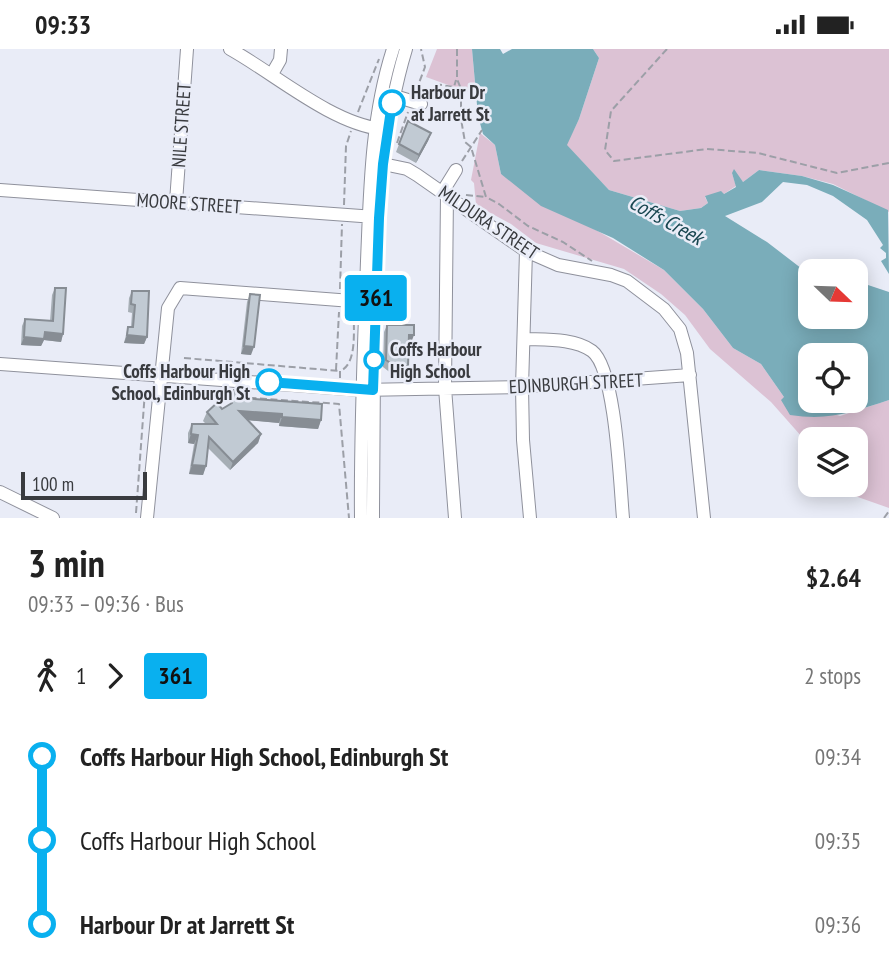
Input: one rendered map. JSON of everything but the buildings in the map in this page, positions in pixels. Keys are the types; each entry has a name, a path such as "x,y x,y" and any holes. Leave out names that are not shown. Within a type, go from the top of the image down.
{"street":[{"name":"NILE STREET","path":"176,202 187,49"},
{"path":"230,49 342,118 367,128 382,129"},
{"path":"272,74 280,59 281,49"},
{"path":"373,518 360,302 383,164 380,92 393,49"},
{"path":"361,518 374,217 382,129 406,49"},
{"path":"380,92 417,102"},
{"name":"MILDURA STREET","path":"383,164 407,169 526,251 558,265 611,275 627,281 664,309 680,329 690,375 704,518"},
{"path":"455,518 445,388 445,193 456,170"},
{"name":"MOORE STREET","path":"0,190 374,217"},
{"path":"526,251 522,387 523,440 530,518"},
{"path":"147,518 168,308 180,288 360,302"},
{"path":"524,339 575,344 593,352 602,364 614,411 623,518"},
{"name":"EDINBURGH STREET","path":"0,364 367,390 522,387 690,375"},
{"path":"0,492 53,518"}],"path":[{"path":"394,151 417,102 425,67 421,49"},
{"path":"435,84 454,87 457,79 457,49"},
{"path":"667,49 611,111 605,150 614,161 707,149 758,153 837,173 889,163"},
{"path":"457,79 461,89 464,142 471,147 486,197"},
{"path":"438,121 461,119"},
{"path":"456,170 482,130"},
{"path":"465,195 486,197 528,226 562,242 596,263"},
{"path":"184,358 340,371 345,369 351,358 360,302"},
{"path":"340,371 349,518"},
{"path":"136,518 145,391 340,404"},
{"path":"884,518 889,511"}],"shaded area":[{"path":"437,49 472,49 476,95 426,77"},
{"path":"593,49 889,49 889,212 833,184 759,170 743,182 732,173 736,186 724,194 705,197 708,203 701,208 680,211 609,190 566,145 579,119 599,58"},
{"path":"480,133 495,145 501,174 664,270 703,309 733,348 761,364 784,397 798,402 798,413 831,413 840,416 868,413 868,407 889,400 889,508 858,497 868,497 868,427 798,427 798,432 771,402 710,349 685,315 661,294 624,269 536,243 511,224 476,205 474,183 471,180"}],"water":[{"name":"Coffs Creek","path":"472,49 500,49 503,54 512,49 593,49 599,58 579,119 567,145 609,190 680,211 701,208 708,203 705,196 721,191 724,194 736,187 732,173 734,169 743,182 759,170 802,176 833,185 888,210 889,274 881,261 886,258 886,253 880,248 883,245 867,220 833,196 807,185 783,182 762,202 725,216 767,242 798,266 798,329 868,329 868,285 889,292 889,400 868,407 868,343 798,343 798,413 846,413 817,417 790,415 781,400 784,397 761,364 733,348 703,309 664,270 613,238 541,206 501,174 495,145 483,134 478,116"}],"bus line":[{"name":"361","path":"269,382 373,390 379,218 392,103"}],"place":[{"name":"Harbour Dr at Jarrett St","path":"392,103"},
{"name":"Coffs Harbour High School","path":"374,360"},
{"name":"Coffs Harbour High School, Edinburgh St","path":"269,382"}]}
